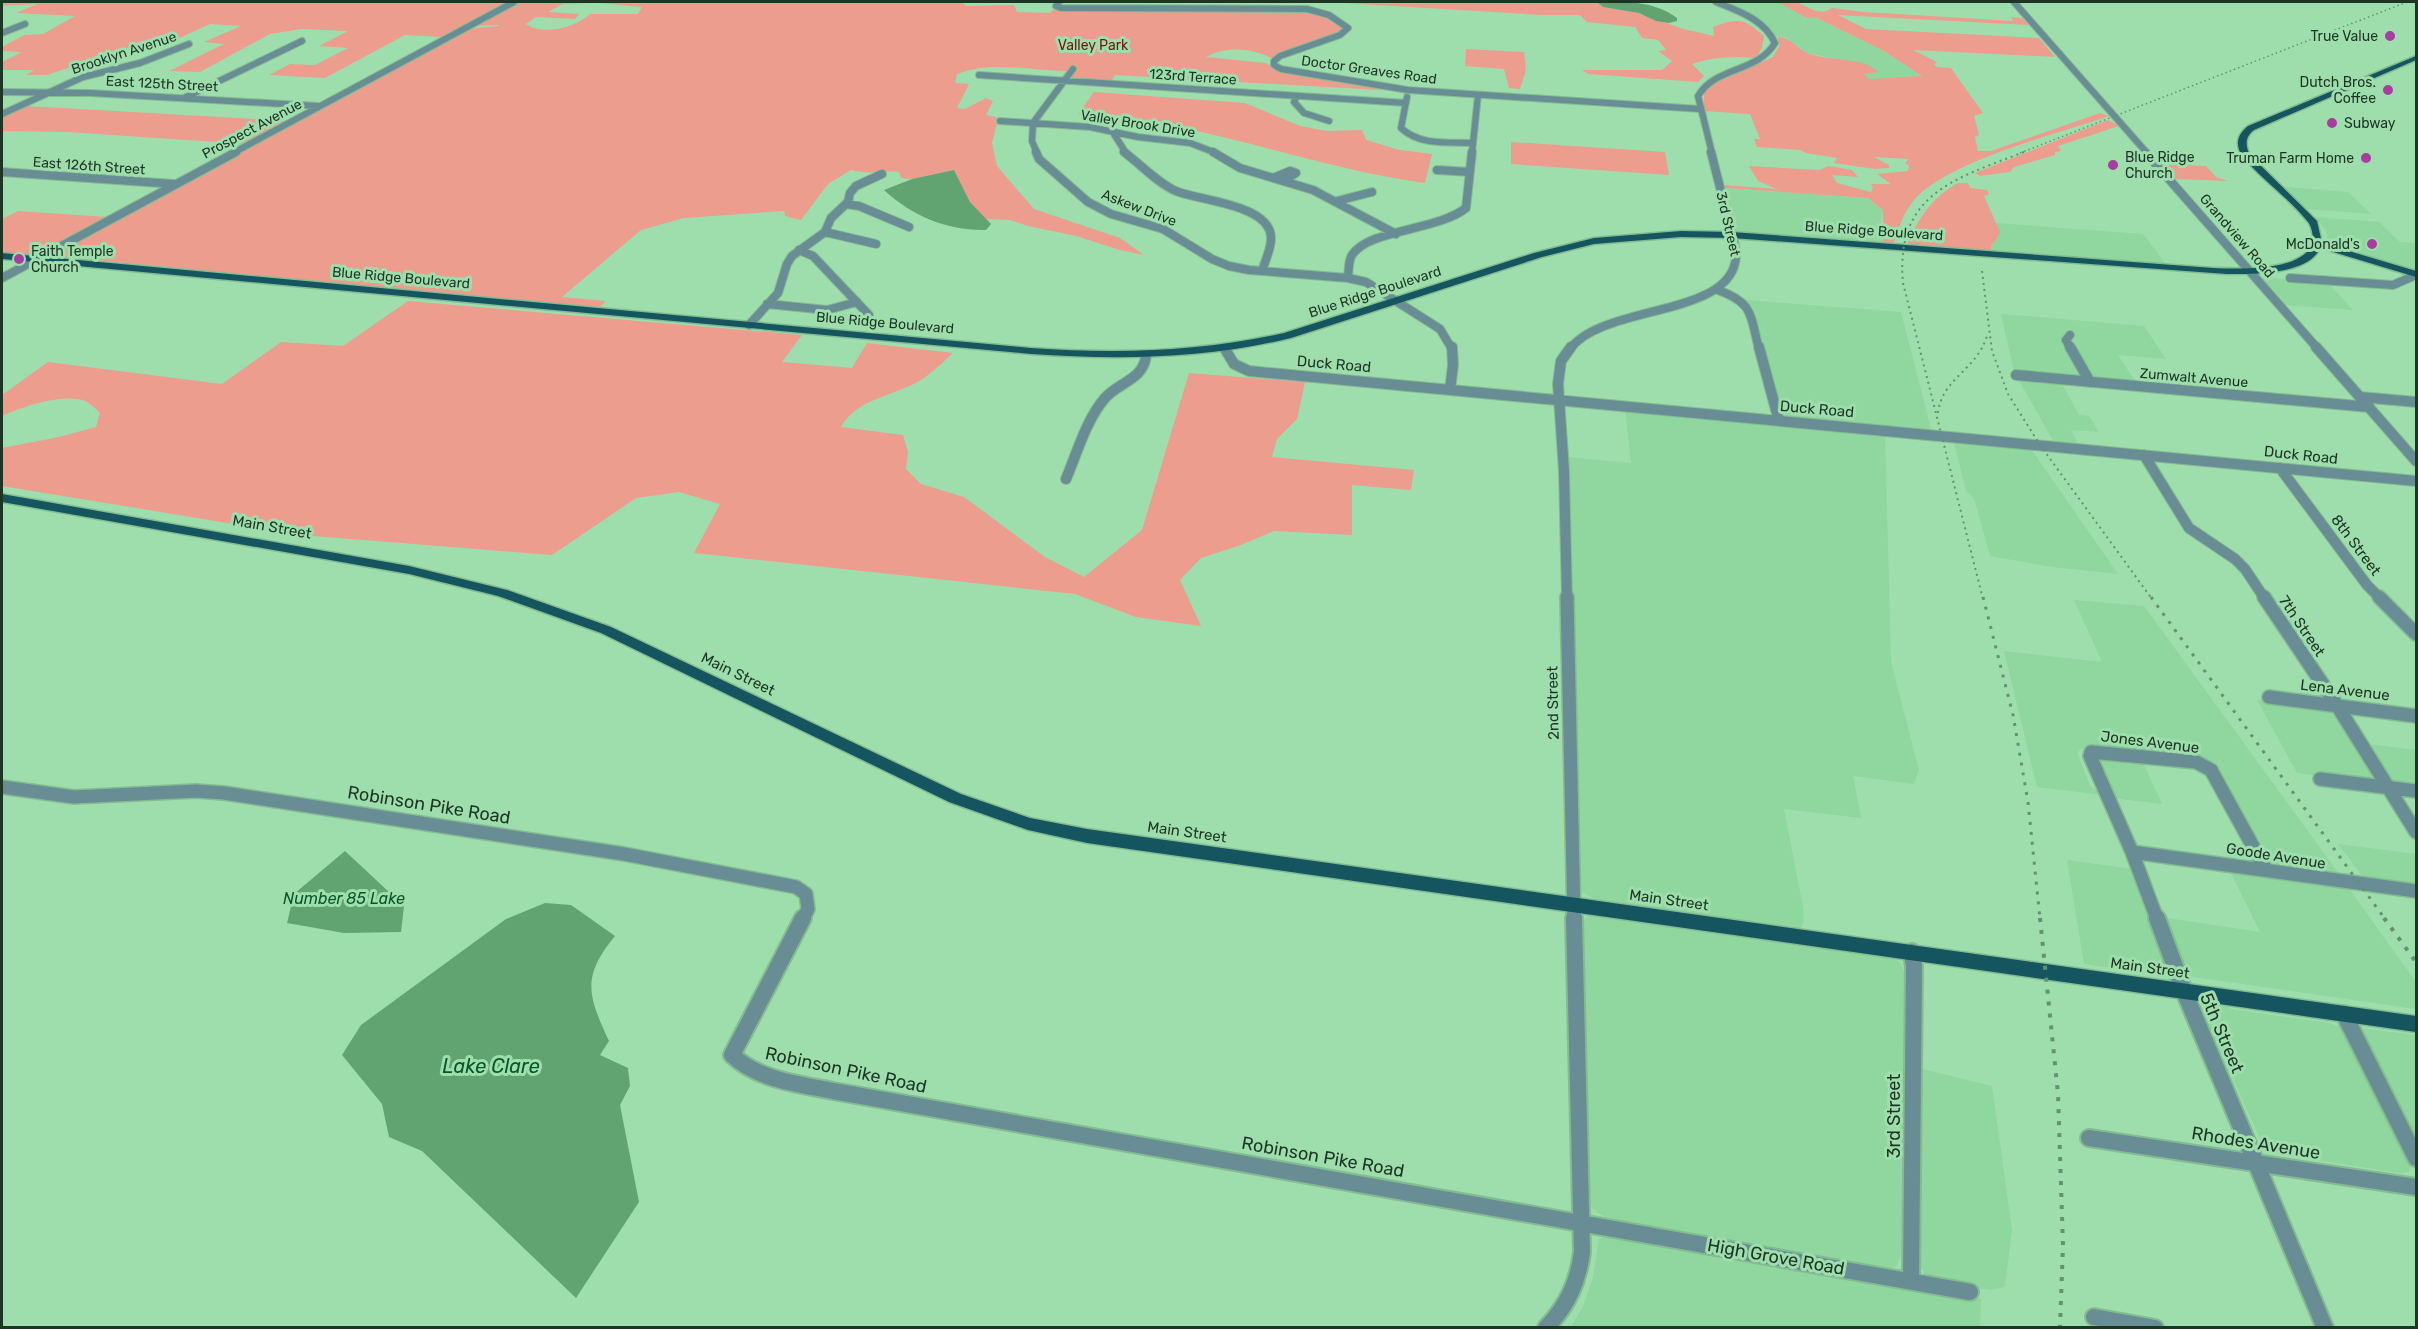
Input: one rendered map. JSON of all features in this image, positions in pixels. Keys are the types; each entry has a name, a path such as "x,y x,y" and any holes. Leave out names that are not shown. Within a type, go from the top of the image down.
{"main road":[{"path":"2416,58 2251,128 2242,136 2241,146 2246,156 2314,223 2320,235 2319,245 2416,275"},
{"name":"Blue Ridge Boulevard","path":"2,256 1031,351 1146,356 1225,349 1287,336 1538,255 1594,241 1681,234 1732,235 2201,271 2250,271 2297,263 2311,255 2319,245"},
{"name":"Main Street","path":"2,498 409,570 502,592 606,630 955,798 1028,824 1098,837 2416,1024"}],"street":[{"name":"Prospect Avenue","path":"2,278 514,2"},
{"path":"1700,109 1698,96 1706,85 1761,60 1770,52 1775,43 1771,34 1761,25 1716,2"},
{"name":"Grandview Road","path":"2014,2 2416,461"},
{"name":"Doctor Greaves Road","path":"1058,4 1316,10 1340,20 1348,28 1340,35 1280,56 1274,61 1274,65 1299,73 1408,90 1700,109"},
{"path":"2,33 26,24"},
{"path":"184,99 302,41"},
{"name":"Brooklyn Avenue","path":"2,114 83,77 140,63 189,44"},
{"path":"1032,123 1073,69"},
{"name":"123rd Terrace","path":"979,75 1406,103"},
{"path":"1408,90 1401,128 1404,132 1430,141 1473,143"},
{"name":"East 125th Street","path":"2,92 52,92 320,106"},
{"path":"1348,278 1350,260 1358,249 1462,213 1466,208 1478,95"},
{"path":"1297,96 1294,102 1300,110 1329,121"},
{"name":"3rd Street","path":"1700,109 1732,235 1736,267 1732,276 1718,290"},
{"name":"Valley Brook Drive","path":"999,121 1112,131 1190,143 1214,152 1240,168 1313,189 1396,234"},
{"name":"Askew Drive","path":"1032,123 1035,153 1088,202 1111,214 1163,229 1220,263 1262,271 1348,278 1366,282 1440,329 1451,339 1455,351 1450,390"},
{"path":"1112,131 1123,151 1175,190 1233,205 1261,219 1268,228 1271,239 1262,271"},
{"path":"1437,170 1470,172"},
{"path":"1273,177 1290,171 1296,173 1284,181"},
{"name":"East 126th Street","path":"2,172 175,184"},
{"path":"748,325 781,285 787,264 799,250 825,232 831,218 846,204 856,186 882,174"},
{"path":"1337,201 1372,192"},
{"path":"846,204 860,206 909,227"},
{"path":"825,232 876,244"},
{"path":"799,250 813,256 869,315"},
{"path":"2290,278 2393,285 2416,275"},
{"path":"1718,290 1735,296 1748,307 1779,421"},
{"name":"2nd Street","path":"1546,1328 1559,1316 1574,1290 1582,1265 1584,1240 1581,1223 1564,471 1559,400 1560,363 1571,344 1579,336 1602,323 1696,300 1718,290"},
{"path":"767,304 827,310 857,302"},
{"path":"2070,335 2066,340 2090,382"},
{"name":"Duck Road","path":"1225,349 1234,364 1249,371 2416,481"},
{"path":"1066,479 1099,406 1114,390 1143,372 1146,356"},
{"name":"Zumwalt Avenue","path":"2016,375 2368,407"},
{"path":"2360,397 2416,402"},
{"name":"7th Street","path":"2144,455 2189,528 2235,559 2245,569 2338,707 2416,832"},
{"name":"8th Street","path":"2280,468 2367,585 2416,634"},
{"name":"Lena Avenue","path":"2269,698 2416,716"},
{"name":"Jones Avenue","path":"2091,752 2196,762 2205,765 2211,770 2266,870"},
{"name":"5th Street","path":"2091,752 2090,756 2132,852 2184,991 2325,1328"},
{"path":"2320,779 2416,791"},
{"name":"Robinson Pike Road","path":"2,787 74,797 196,791 224,793 624,854 796,887 806,894 808,909 732,1055 740,1063 753,1070 836,1090 914,1105 1581,1223"},
{"name":"Goode Avenue","path":"2132,852 2416,891"},
{"name":"3rd Street","path":"1911,1281 1914,967 1912,952"},
{"path":"2344,1014 2416,1158"},
{"name":"Rhodes Avenue","path":"2089,1138 2416,1187"},
{"name":"High Grove Road","path":"1581,1223 1970,1292"},
{"path":"2094,1317 2154,1328"}],"shaded area":[{"path":"1720,2 1777,2 1807,18 1815,17 1884,51 1922,76 1869,79 1864,74 1878,72 1848,61 1807,53 1785,37 1776,37 1759,22"},
{"path":"2285,187 2348,192 2371,214 2306,209"},
{"path":"1724,188 1868,198 1883,210 1881,221 1883,245 1737,232 1733,229"},
{"path":"2315,217 2379,222 2400,242 2416,243 2416,270 2332,245 2328,242 2326,231"},
{"path":"1996,223 2143,234 2166,264 1991,252 1991,245 1995,242 1999,232"},
{"path":"2261,277 2328,283 2353,310 2285,305"},
{"path":"1744,300 1901,312 1932,433 1787,418 1782,415 1752,310"},
{"path":"2001,314 2144,326 2166,359 2118,355 2137,384 2014,372"},
{"path":"2017,377 2061,382 2079,415 2089,416 2099,432 2071,430 2079,446 2055,444"},
{"path":"1625,408 1885,432 1891,662 1919,770 1914,784 1853,776 1861,818 1784,809 1803,907 1804,921 1801,928 1596,900 1580,891 1567,457 1631,463"},
{"path":"1953,438 2029,446 2118,574 2052,567 1990,556 1974,498 1966,491"},
{"path":"2074,600 2144,606 2342,878 2276,866 2264,858 2256,848 2210,761 2089,746 2079,750 2078,754 2090,786 2103,795 2037,787 2004,651 2102,662"},
{"path":"2257,700 2327,708 2334,711 2379,780 2377,783 2297,773"},
{"path":"2369,744 2416,750 2416,787 2398,785 2392,781"},
{"path":"2095,755 2142,760 2162,804 2112,798"},
{"path":"2338,844 2416,854 2416,887 2366,881"},
{"path":"2067,860 2133,869 2166,972 2142,973 2084,964"},
{"path":"2228,867 2348,887 2416,982 2416,1009 2187,976 2161,917 2260,932"},
{"path":"1591,914 1888,955 1900,963 1906,975 1906,1245 1896,1267 1884,1271 1606,1218 1592,1208 1589,1191 1581,922"},
{"path":"2209,1002 2221,1002 2231,1009 2329,1023 2340,1027 2412,1163 2409,1172 2399,1173 2278,1154 2266,1148 2203,1011 2204,1006"},
{"path":"2359,1028 2416,1035 2416,1151"},
{"path":"1923,1069 1992,1086 2012,1230 2005,1287 1991,1290 1940,1282 1925,1274 1919,1265 1917,1255"},
{"path":"1607,1235 1620,1235 1981,1299 1980,1327 1570,1328 1583,1307 1593,1277 1599,1239"}],"green space":[{"path":"1794,1 1823,12 1832,8 2013,21 2011,17 2022,18 2029,25 1838,15 1866,29 2039,38 2055,57 1913,50 1935,61 1937,63 1934,64 1937,67 1951,68 1983,113 1974,116 1979,135 1975,137 1978,151 1991,151 2100,113 2109,116 2002,151 1947,175 1926,189 1911,204 1893,246 1883,245 1883,210 1868,198 1725,188 1724,185 1777,189 1758,181 1749,166 1820,170 1828,166 1852,170 1858,177 1832,175 1837,183 1871,192 1873,187 1871,184 1891,184 1877,174 1908,171 1909,166 1905,163 1909,159 1874,157 1889,165 1889,168 1875,169 1834,163 1837,158 1800,150 1757,147 1754,139 1760,139 1750,114 1704,111 1704,92 1715,81 1773,57 1779,46 1778,37 1787,39 1810,54 1864,64 1879,72 1864,74 1869,79 1922,76 1884,51 1815,17 1807,18 1777,2"},
{"path":"2,2 511,2 442,37 405,35 325,78 269,75 290,64 315,65 348,48 319,46 348,31 301,29 270,34 200,72 169,71 224,44 204,42 241,26 210,24 173,41 151,40 47,75 26,75 34,70 2,70 2,62 22,52 2,51 2,47 24,35 43,34 75,16 16,13 37,4 2,6"},
{"name":"Valley Park","path":"517,2 941,2 963,3 966,6 1014,5 1017,12 1050,13 1054,9 1303,10 1326,16 1343,27 1342,31 1271,58 1247,50 1222,51 1206,57 1266,63 1285,73 1382,88 1380,90 1115,75 1110,83 1062,79 1067,71 1011,67 984,68 957,74 955,83 969,84 957,108 965,109 986,98 993,101 986,115 996,117 997,123 992,143 997,166 1034,209 1120,238 1144,255 1010,220 986,219 970,202 954,170 912,179 901,178 899,172 851,170 828,184 801,220 785,216 784,211 684,218 641,230 562,297 606,301 599,308 53,256 53,253 466,29 499,25 471,26","holes":["596,3 642,7 638,14 590,14 576,23 559,29 533,28 526,24 536,17 575,19 579,14 548,12 563,4"]},
{"path":"1326,2 1597,2 1603,7 1639,13 1683,29 1714,36 1713,27 1740,21 1764,36 1762,48 1756,58 1724,58 1692,64 1704,76 1698,82 1588,74 1582,70 1662,70 1672,61 1658,51 1666,50 1658,40 1642,38 1635,27 1587,22 1580,15 1541,15"},
{"path":"1466,49 1524,52 1526,70 1520,89 1509,88 1504,69 1465,66"},
{"path":"1094,92 1245,103 1300,126 1327,131 1362,130 1366,140 1400,150 1432,154 1425,183 1381,176 1166,125 1078,114"},
{"path":"26,106 289,121 247,144 67,132 2,131 2,117"},
{"path":"2108,120 2119,126 2058,146 2061,151 2055,152 2055,155 2014,167 2010,172 1980,176 1975,173"},
{"path":"1511,142 1665,152 1669,175 1511,164"},
{"path":"2162,164 2206,166 2216,177 2228,181 2175,179"},
{"path":"1958,183 1968,183 1970,188 1987,190 1989,194 1984,196 2000,232 1991,245 1991,252 1906,247 1926,210 1940,195"},
{"path":"18,211 108,217 35,256 2,253 2,219"},
{"path":"408,301 802,335 782,362 852,368 867,343 953,353 921,380 866,404 848,417 841,427 903,435 908,452 906,469 921,484 964,497 1045,557 1084,577 1142,530 1189,373 1305,382 1297,419 1277,439 1272,457 1414,470 1411,490 1352,485 1352,535 1274,531 1201,558 1180,580 1201,626 1136,617 1075,594 694,553 720,504 679,492 636,498 552,555 301,535 2,486 2,448 96,427 100,413 87,402 76,399 43,402 2,416 2,395 48,362 222,384 281,342 343,346"}],"water":[{"path":"1597,2 1649,5 1669,12 1677,18 1677,21 1669,23 1656,21 1639,13 1603,7"},
{"path":"954,170 970,202 991,224 986,230 958,228 931,220 906,207 884,190 912,179"},
{"name":"Number 85 Lake","path":"345,851 404,906 401,932 344,933 287,923 294,894"},
{"name":"Lake Clare","path":"545,903 571,905 615,936 597,963 591,987 596,1011 609,1041 600,1055 628,1068 630,1086 620,1105 639,1202 576,1298 422,1151 389,1137 382,1104 342,1055 361,1025 506,919"}],"railway":[{"path":"2020,153 2407,2"},
{"path":"1983,599 1903,283 1903,253 1909,229 1919,210 1934,194 1974,171 2024,152"},
{"path":"1982,271 1992,351 2008,394 2040,445 2152,599"},
{"path":"1938,413 1946,391 1975,358 1987,336"},
{"path":"1983,597 2013,715 2028,802 2040,919"},
{"path":"2151,597 2385,919"},
{"path":"2040,918 2058,1094 2063,1245 2060,1328"},
{"path":"2384,918 2416,962"}],"place":[{"name":"True Value","path":"2390,36"},
{"name":"Dutch Bros. Coffee","path":"2388,90"},
{"name":"Subway","path":"2332,123"},
{"name":"Truman Farm Home","path":"2366,158"},
{"name":"Blue Ridge Church","path":"2113,165"},
{"name":"McDonald's","path":"2372,244"},
{"name":"Faith Temple Church","path":"19,259"}]}
